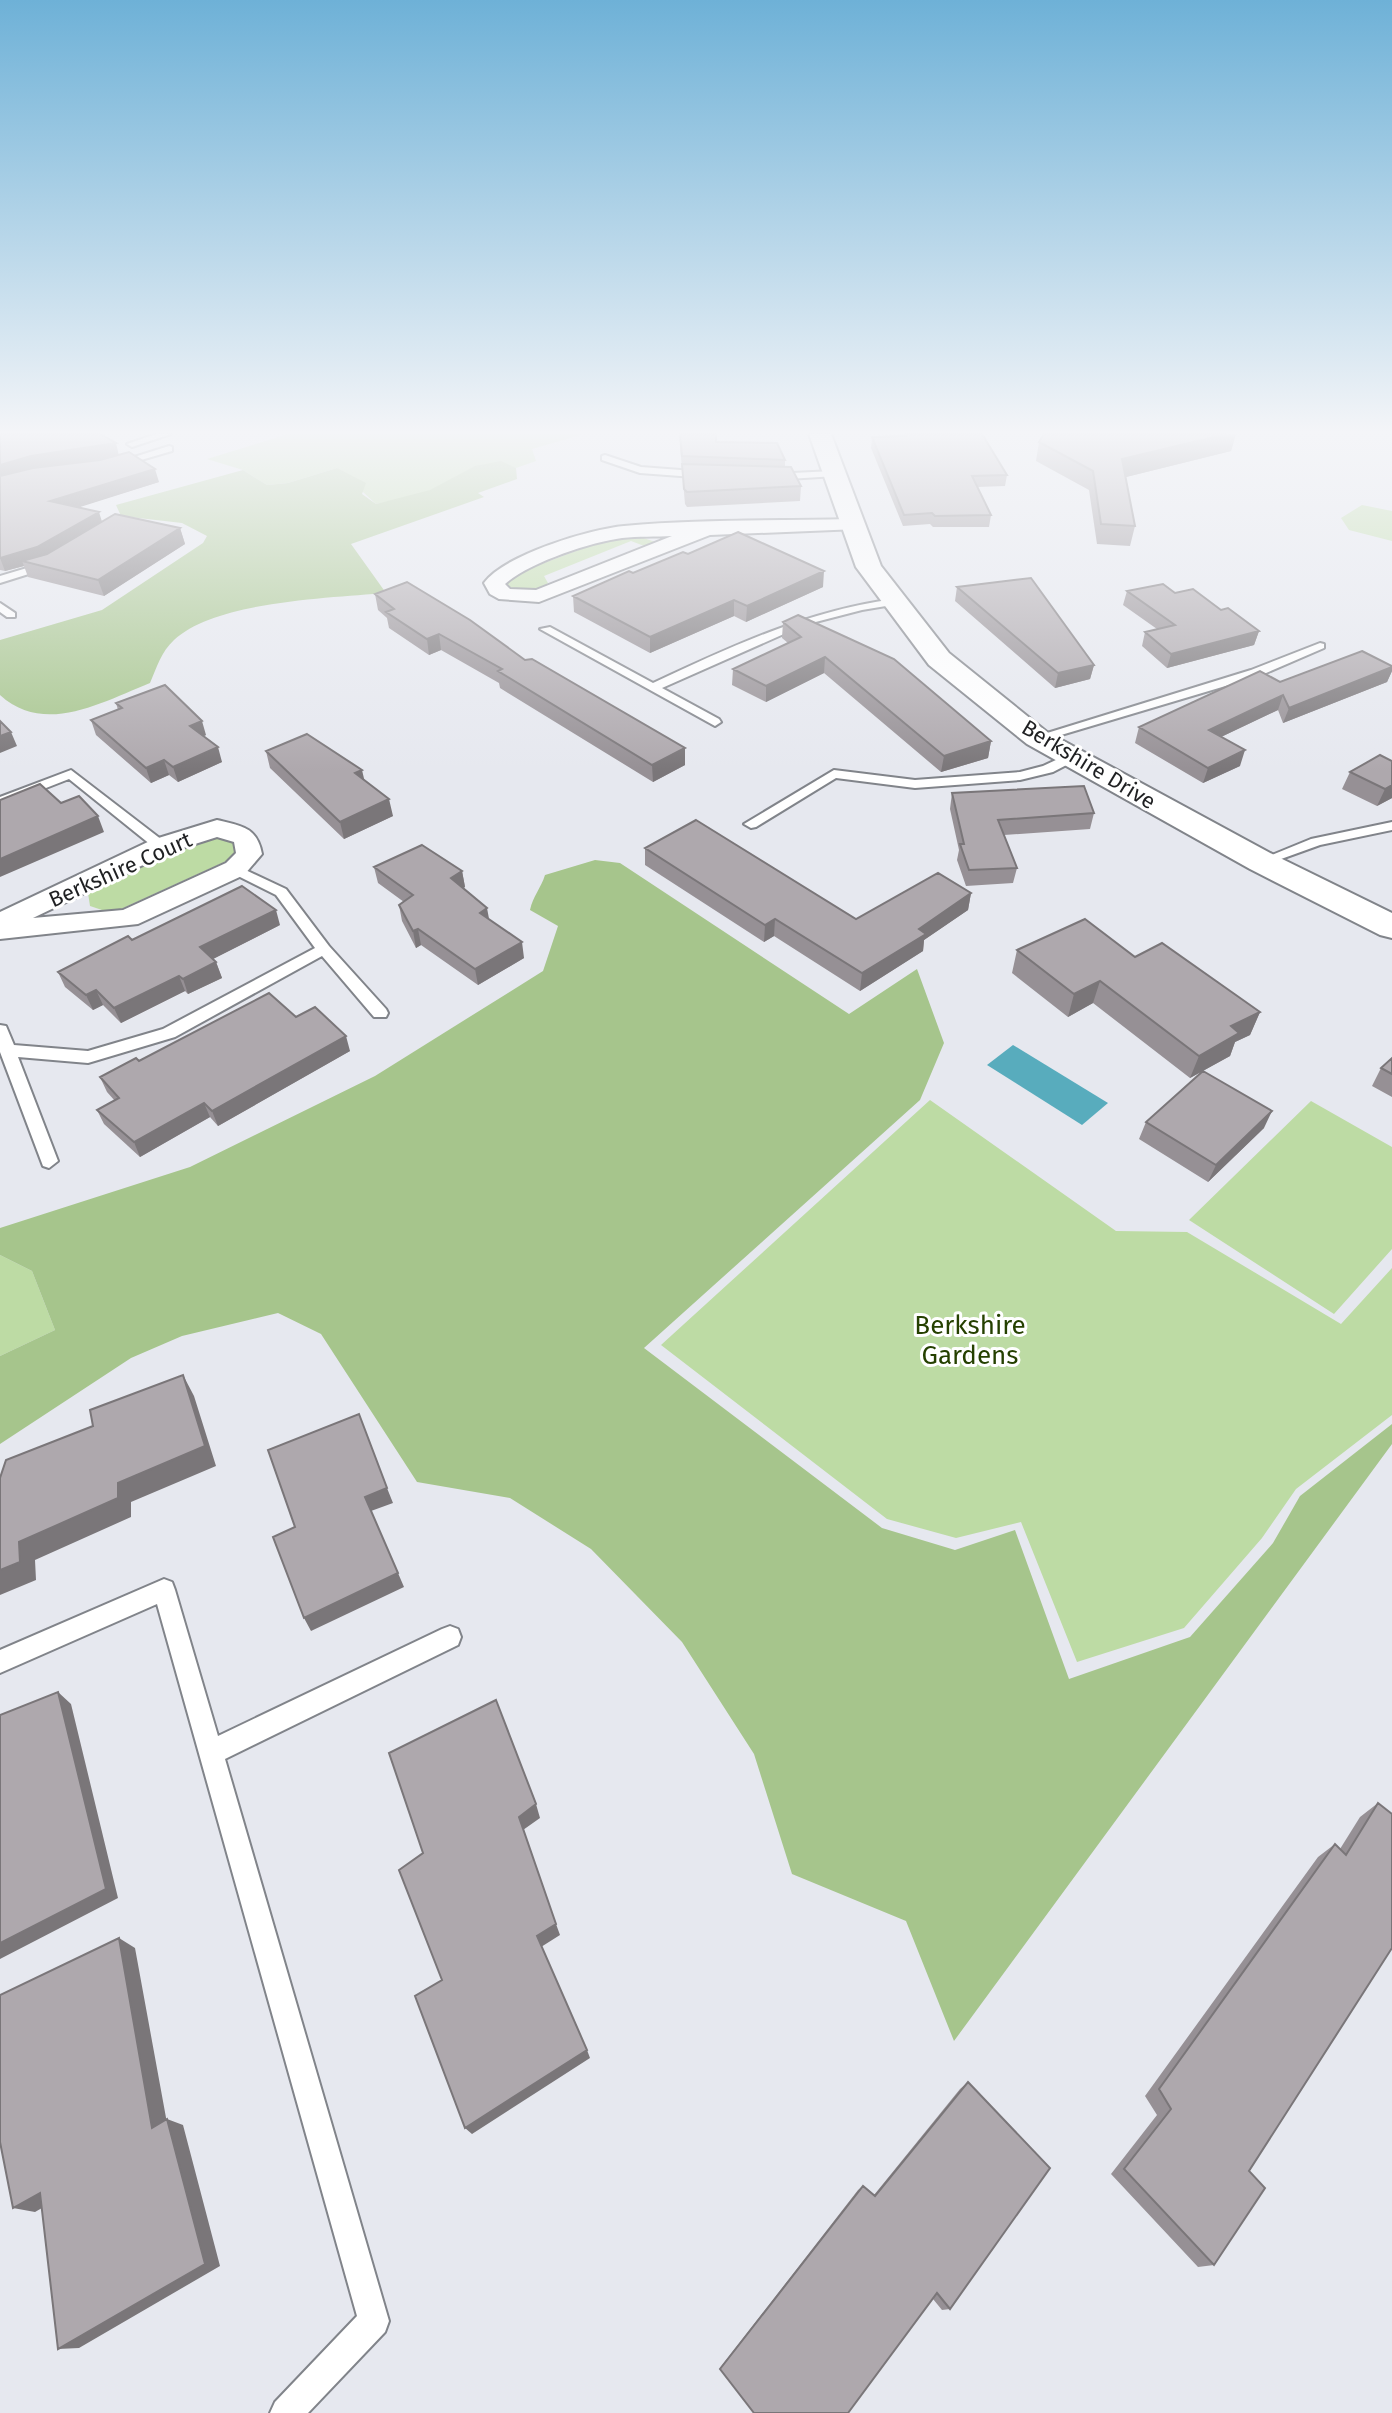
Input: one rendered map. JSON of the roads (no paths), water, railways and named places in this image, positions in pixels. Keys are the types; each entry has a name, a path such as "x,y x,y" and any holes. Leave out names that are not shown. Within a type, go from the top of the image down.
{"street":[{"path":"572,547 502,574 494,583 497,590 506,595 539,596 664,547"},
{"name":"Berkshire Drive","path":"860,547 869,567 939,659 1037,738 1262,862 1392,927"},
{"name":"Berkshire Court","path":"0,923 161,846 217,828 246,838 249,854 235,869 128,918 0,930"}],"lane":[{"path":"0,580 61,559"},
{"path":"654,687 830,611 894,602"},
{"path":"0,606 11,615"},
{"path":"546,629 715,722"},
{"path":"1037,738 1255,673 1320,646"},
{"path":"751,824 834,774 915,784 1020,776 1048,769 1071,757"},
{"path":"1,801 71,774 161,846"},
{"path":"1262,862 1316,842 1392,826"},
{"path":"235,869 281,892 324,949 380,1013"},
{"path":"7,1050 88,1057 169,1033 324,949"},
{"path":"0,1030 49,1161"},
{"path":"0,1662 164,1590 374,2321 286,2413"},
{"path":"212,1752 450,1637"}],"water":[{"path":"1013,1045 1108,1103 1082,1125 987,1065"}],"park label":[{"name":"Berkshire Gardens","path":"970,1340"}]}
